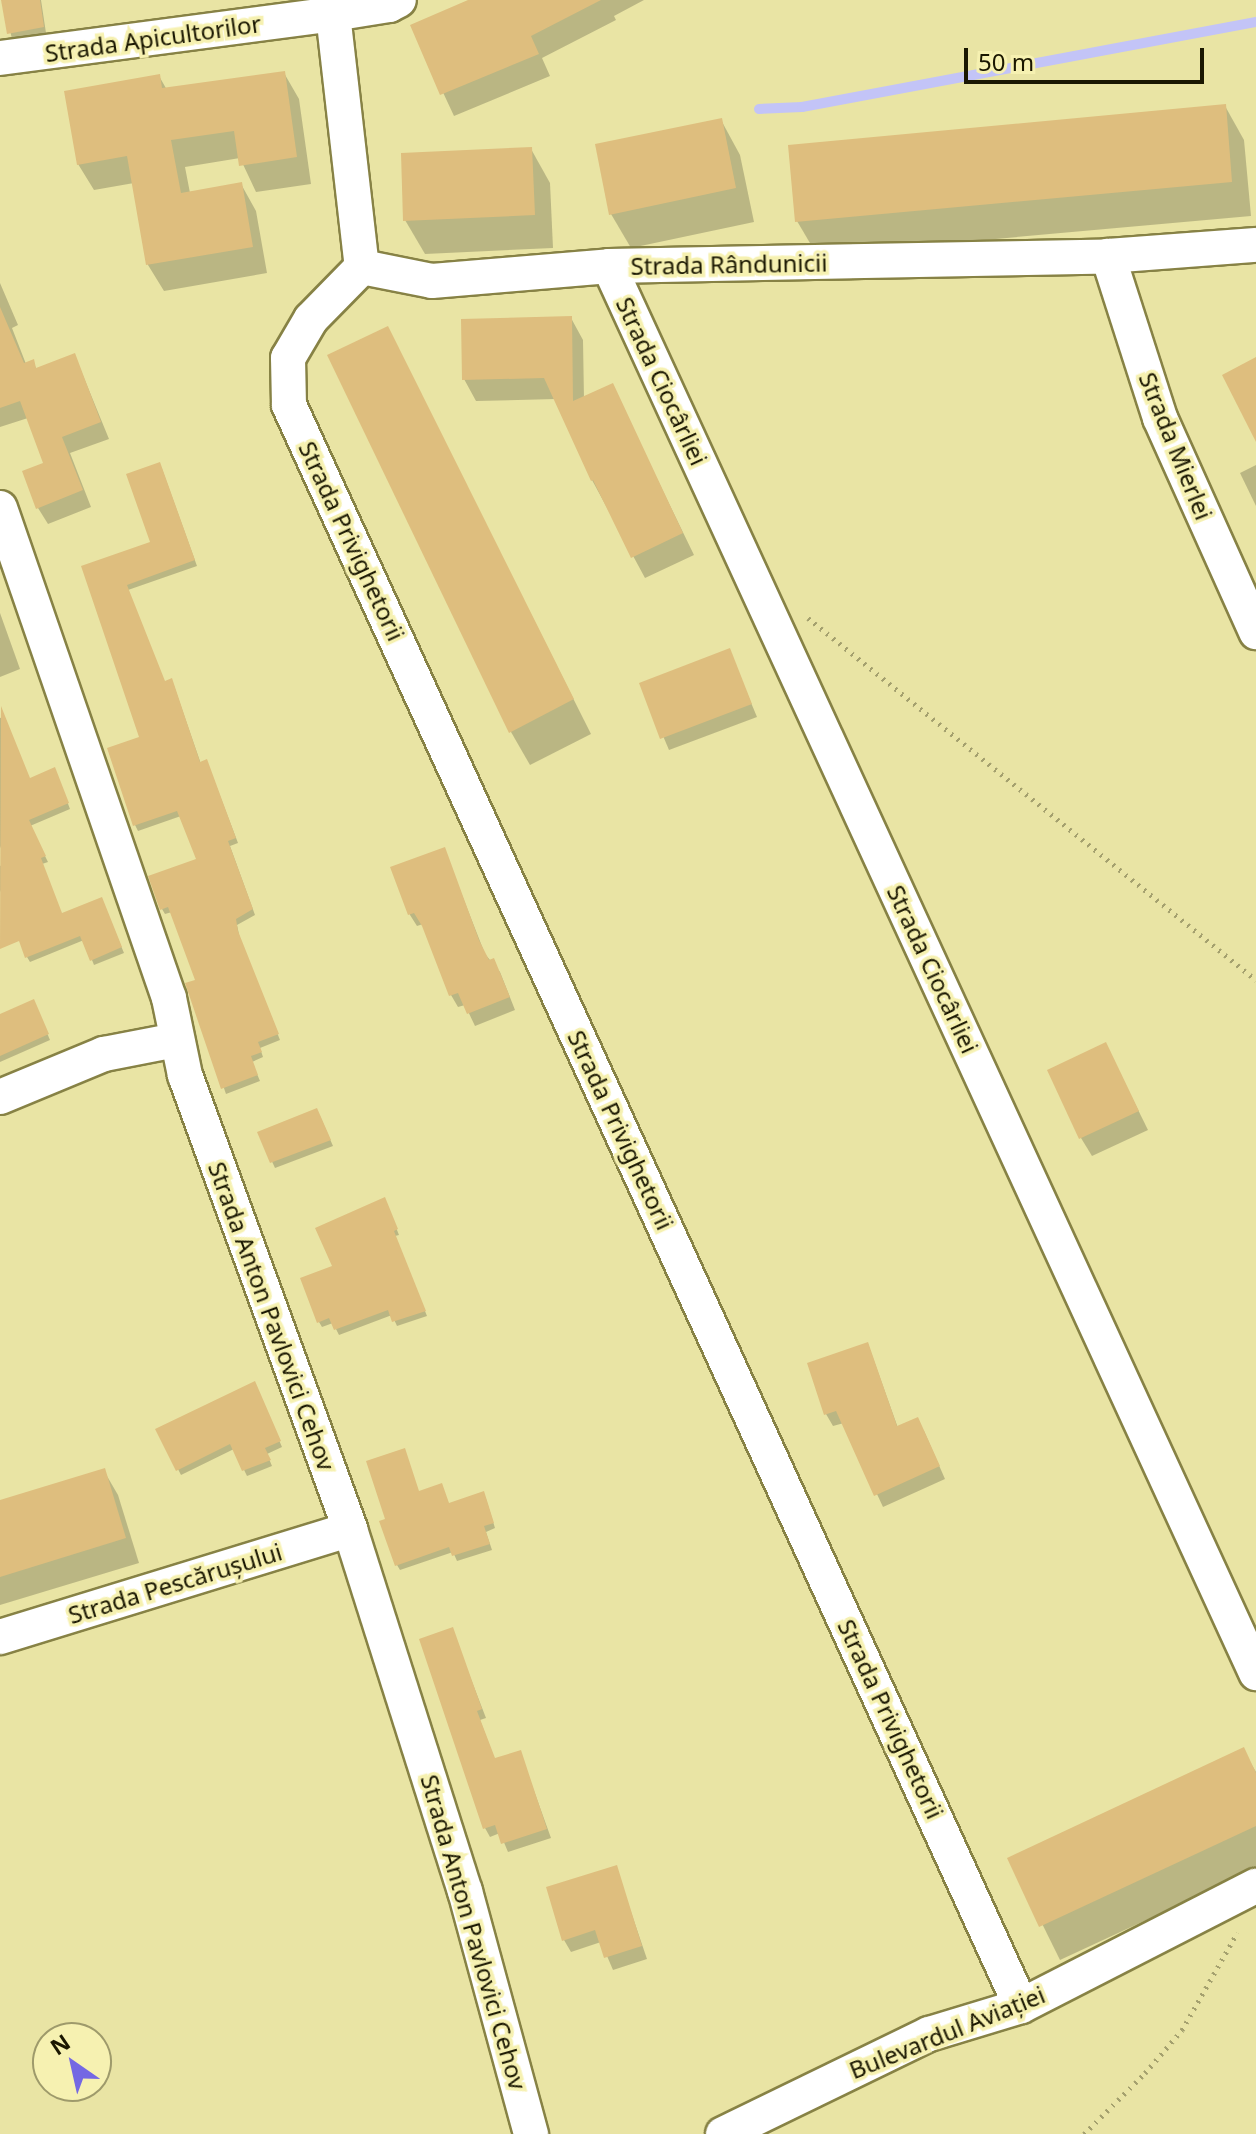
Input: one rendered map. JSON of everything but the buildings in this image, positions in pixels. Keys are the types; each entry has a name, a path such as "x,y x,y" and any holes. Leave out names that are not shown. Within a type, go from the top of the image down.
{"street":[{"name":"Strada Apicultorilor","path":"0,58 333,14 389,5 399,0"},
{"path":"333,14 362,267"},
{"name":"Strada Rândunicii","path":"362,267 432,281 609,266 1108,256 1256,245"},
{"name":"Strada Mierlei","path":"1108,256 1160,418 1256,632"},
{"name":"Strada Ciocârliei","path":"609,266 1256,1673"},
{"name":"Strada Privighetorii","path":"362,267 311,319 288,358 289,405 1021,2006"},
{"name":"Strada Anton Pavlovici Cehov","path":"0,508 169,998 185,1075 350,1529 465,1891 532,2132"},
{"path":"0,1097 104,1054 176,1040"},
{"name":"Strada Pescărușului","path":"0,1637 350,1529"},
{"name":"Bulevardul Aviației","path":"723,2134 929,2034 1021,2006 1256,1886"}],"path":[{"path":"800,611 1256,980"},
{"path":"1084,2134 1145,2073 1182,2030 1239,1928"}],"waterway":[{"path":"759,109 802,107 1256,22"}]}
